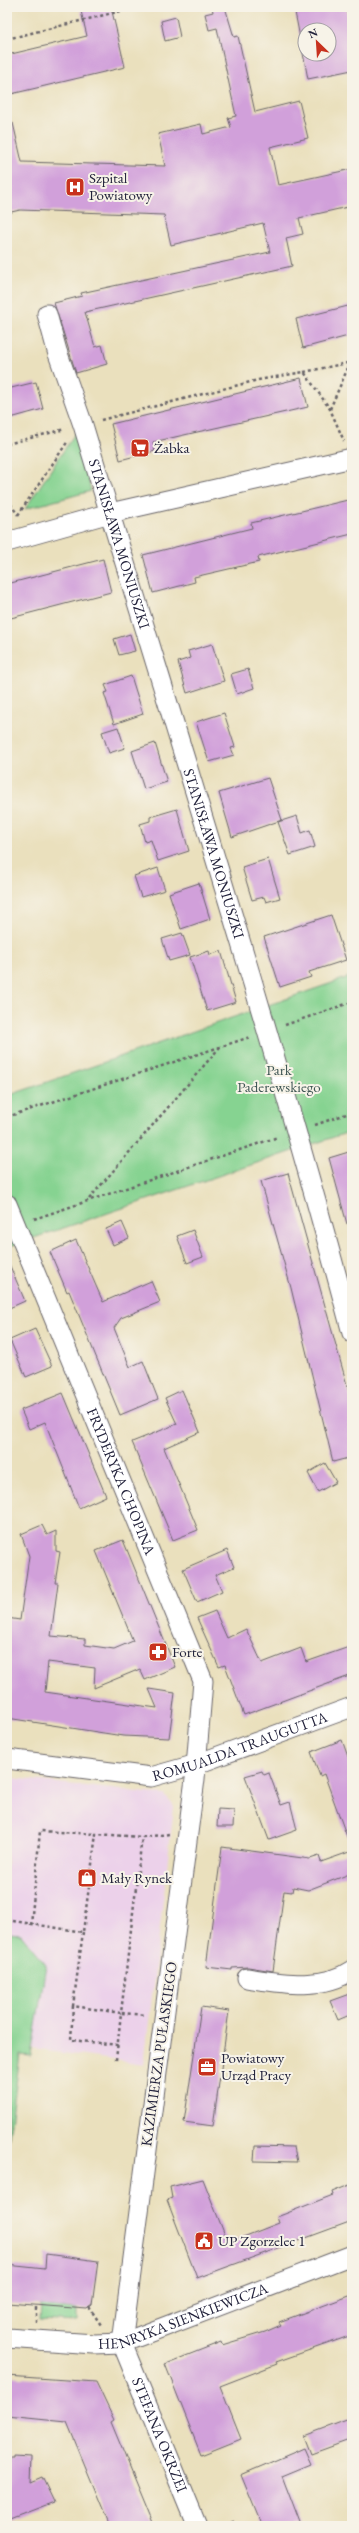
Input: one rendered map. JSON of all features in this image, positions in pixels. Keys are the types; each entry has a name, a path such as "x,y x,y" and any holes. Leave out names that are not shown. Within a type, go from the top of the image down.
{"street":[{"name":"STANISŁAWA MONIUSZKI","path":"47,314 57,351 68,377 83,425 268,1031 352,1333"},
{"path":"7,542 110,513 351,459"},
{"name":"FRYDERYKA CHOPINA","path":"7,1204 200,1668 204,1694 197,1764"},
{"name":"ROMUALDA TRAUGUTTA","path":"7,1759 151,1777 197,1764 350,1713"},
{"name":"KAZIMIERZA PUŁASKIEGO","path":"122,2343 197,1764"},
{"path":"247,1978 293,1984 324,1982 352,1970"},
{"name":"HENRYKA SIENKIEWICZA","path":"7,2338 94,2344 122,2343 352,2255"},
{"name":"STEFANA OKRZEI","path":"122,2343 197,2526"}],"path":[{"path":"7,39 138,7"},
{"path":"7,444 258,380 351,362"},
{"path":"330,409 351,362"},
{"path":"304,372 330,409 340,428 351,459"},
{"path":"18,515 75,431 83,425"},
{"path":"7,1117 352,1002"},
{"path":"88,1201 220,1046"},
{"path":"16,1225 352,1112"},
{"path":"32,1925 40,1831 142,1837 177,1833"},
{"path":"96,1834 71,2040 118,2045"},
{"path":"116,2060 142,1837"},
{"path":"7,1920 83,1932"},
{"path":"74,2006 121,2013 151,2015"},
{"path":"36,2305 36,2324"},
{"path":"89,2307 101,2325"},
{"path":"221,2526 237,2520"}],"shaded area":[{"name":"Mały Rynek","path":"13,1778 165,1795 174,1807 144,2064 32,2049 46,1965 21,1934 7,1933 7,1823"}],"green space":[{"path":"76,432 91,491 25,509"},
{"name":"Park Paderewskiego","path":"352,976 352,1131 7,1247 7,1096"},
{"path":"7,1933 21,1934 46,1965 31,2056 20,2055 8,2145"},
{"path":"41,2305 77,2309 77,2322 40,2320"}],"building":[{"path":"80,7 111,7 125,67 7,95 7,55 87,36"},
{"path":"212,7 225,7 234,37 238,36 255,112 299,101 308,138 270,147 278,185 352,169 352,206 299,218 303,234 286,238 292,266 85,312 95,347 102,345 107,364 76,373 54,303 82,296 81,293 270,252 263,223 171,245 164,215 20,210 7,213 7,124 13,123 22,162 165,166 158,134 201,124 203,134 231,127 228,118 236,116 217,28 209,30 205,14 213,12"},
{"path":"294,7 346,7 352,38 352,70 308,79 305,62 337,62 337,22 297,22"},
{"path":"176,17 180,37 165,41 161,21"},
{"path":"352,305 352,335 303,348 296,319"},
{"path":"301,378 308,407 153,442 155,451 120,460 111,424"},
{"path":"36,382 43,409 7,419 7,389"},
{"path":"352,499 352,534 258,557 259,562 194,577 195,582 153,593 143,555 252,528 251,523"},
{"path":"103,559 111,592 7,619 7,584"},
{"path":"130,634 135,651 119,655 114,639"},
{"path":"212,644 224,681 187,693 178,662 190,658 188,651"},
{"path":"248,669 254,688 237,694 231,674"},
{"path":"131,676 143,714 114,724 104,693 108,692 105,685"},
{"path":"224,713 235,747 231,748 234,755 209,762 196,722"},
{"path":"118,727 125,748 109,753 102,732"},
{"path":"155,743 167,782 144,789 132,751"},
{"path":"268,778 282,820 232,837 219,793"},
{"path":"177,809 189,851 158,861 151,840 145,842 140,824 150,821 150,817"},
{"path":"297,816 302,833 310,830 315,847 290,855 278,822"},
{"path":"268,859 280,898 266,902 264,897 252,900 242,867"},
{"path":"158,868 165,890 141,897 134,876"},
{"path":"199,883 210,919 181,929 169,893"},
{"path":"331,915 346,960 309,972 311,977 280,987 264,937"},
{"path":"182,933 190,955 169,961 162,939"},
{"path":"209,951 210,955 221,951 236,1002 207,1011 190,957"},
{"path":"352,1151 352,1223 347,1224 329,1158"},
{"path":"288,1173 352,1403 352,1457 333,1462 291,1288 261,1181"},
{"path":"122,1222 129,1238 113,1245 106,1229"},
{"path":"193,1230 203,1257 187,1263 177,1236"},
{"path":"76,1240 103,1302 151,1281 160,1302 121,1318 114,1328 130,1367 143,1361 158,1399 120,1415 69,1291 67,1292 50,1252"},
{"path":"7,1259 25,1301 7,1309"},
{"path":"35,1329 52,1366 26,1377 10,1340"},
{"path":"182,1390 200,1432 164,1448 198,1530 173,1540 132,1442 177,1424 165,1398"},
{"path":"63,1393 106,1496 79,1508 45,1422 29,1429 21,1410"},
{"path":"325,1463 336,1482 318,1492 308,1473"},
{"path":"42,1525 47,1535 56,1531 56,1551 60,1552 55,1583 58,1583 51,1636 85,1639 85,1645 114,1649 133,1641 96,1551 123,1540 175,1667 145,1680 140,1669 94,1688 95,1668 48,1662 45,1692 157,1708 149,1689 175,1693 169,1738 123,1736 7,1718 7,1618 20,1620 29,1556 21,1534"},
{"path":"227,1550 234,1567 215,1575 222,1591 197,1602 183,1569"},
{"path":"215,1611 227,1638 246,1629 262,1663 301,1648 306,1662 352,1646 352,1675 244,1715 225,1665 219,1667 197,1618"},
{"path":"342,1740 352,1768 350,1845 324,1774 320,1776 311,1752"},
{"path":"262,1771 264,1775 269,1773 281,1805 290,1802 297,1830 269,1840 245,1776"},
{"path":"218,1809 234,1810 233,1827 217,1827"},
{"path":"222,1847 310,1859 319,1856 321,1862 352,1851 352,1873 308,1890 293,1887 292,1892 284,1891 273,1971 248,1967 232,1968 232,1970 206,1967"},
{"path":"352,1993 352,2014 338,2020 330,2001"},
{"path":"201,2007 229,2011 213,2126 184,2122"},
{"path":"255,2146 294,2147 297,2162 254,2161"},
{"path":"203,2179 228,2243 279,2223 277,2217 333,2195 332,2192 352,2184 352,2221 197,2278 167,2200 172,2198 170,2187"},
{"path":"46,2254 98,2261 92,2305 87,2309 7,2303 7,2265 45,2269"},
{"path":"352,2295 352,2335 276,2362 277,2364 220,2386 241,2439 201,2455 165,2364 221,2342 222,2345 265,2332 281,2325 279,2322"},
{"path":"7,2376 96,2382 114,2420 111,2422 154,2526 110,2526 67,2422 7,2416"},
{"path":"352,2418 352,2439 311,2454 304,2436"},
{"path":"304,2448 311,2464 282,2476 301,2526 262,2526 241,2475"},
{"path":"14,2456 31,2457 30,2482 42,2477 54,2502 7,2520 7,2458 14,2458"}],"place":[{"name":"Szpital Powiatowy","path":"75,187"},
{"name":"Żabka","path":"140,448"},
{"name":"Forte","path":"158,1652"},
{"name":"Mały Rynek","path":"87,1878"},
{"name":"Powiatowy Urząd Pracy","path":"207,2067"},
{"name":"UP Zgorzelec 1","path":"204,2241"}]}
